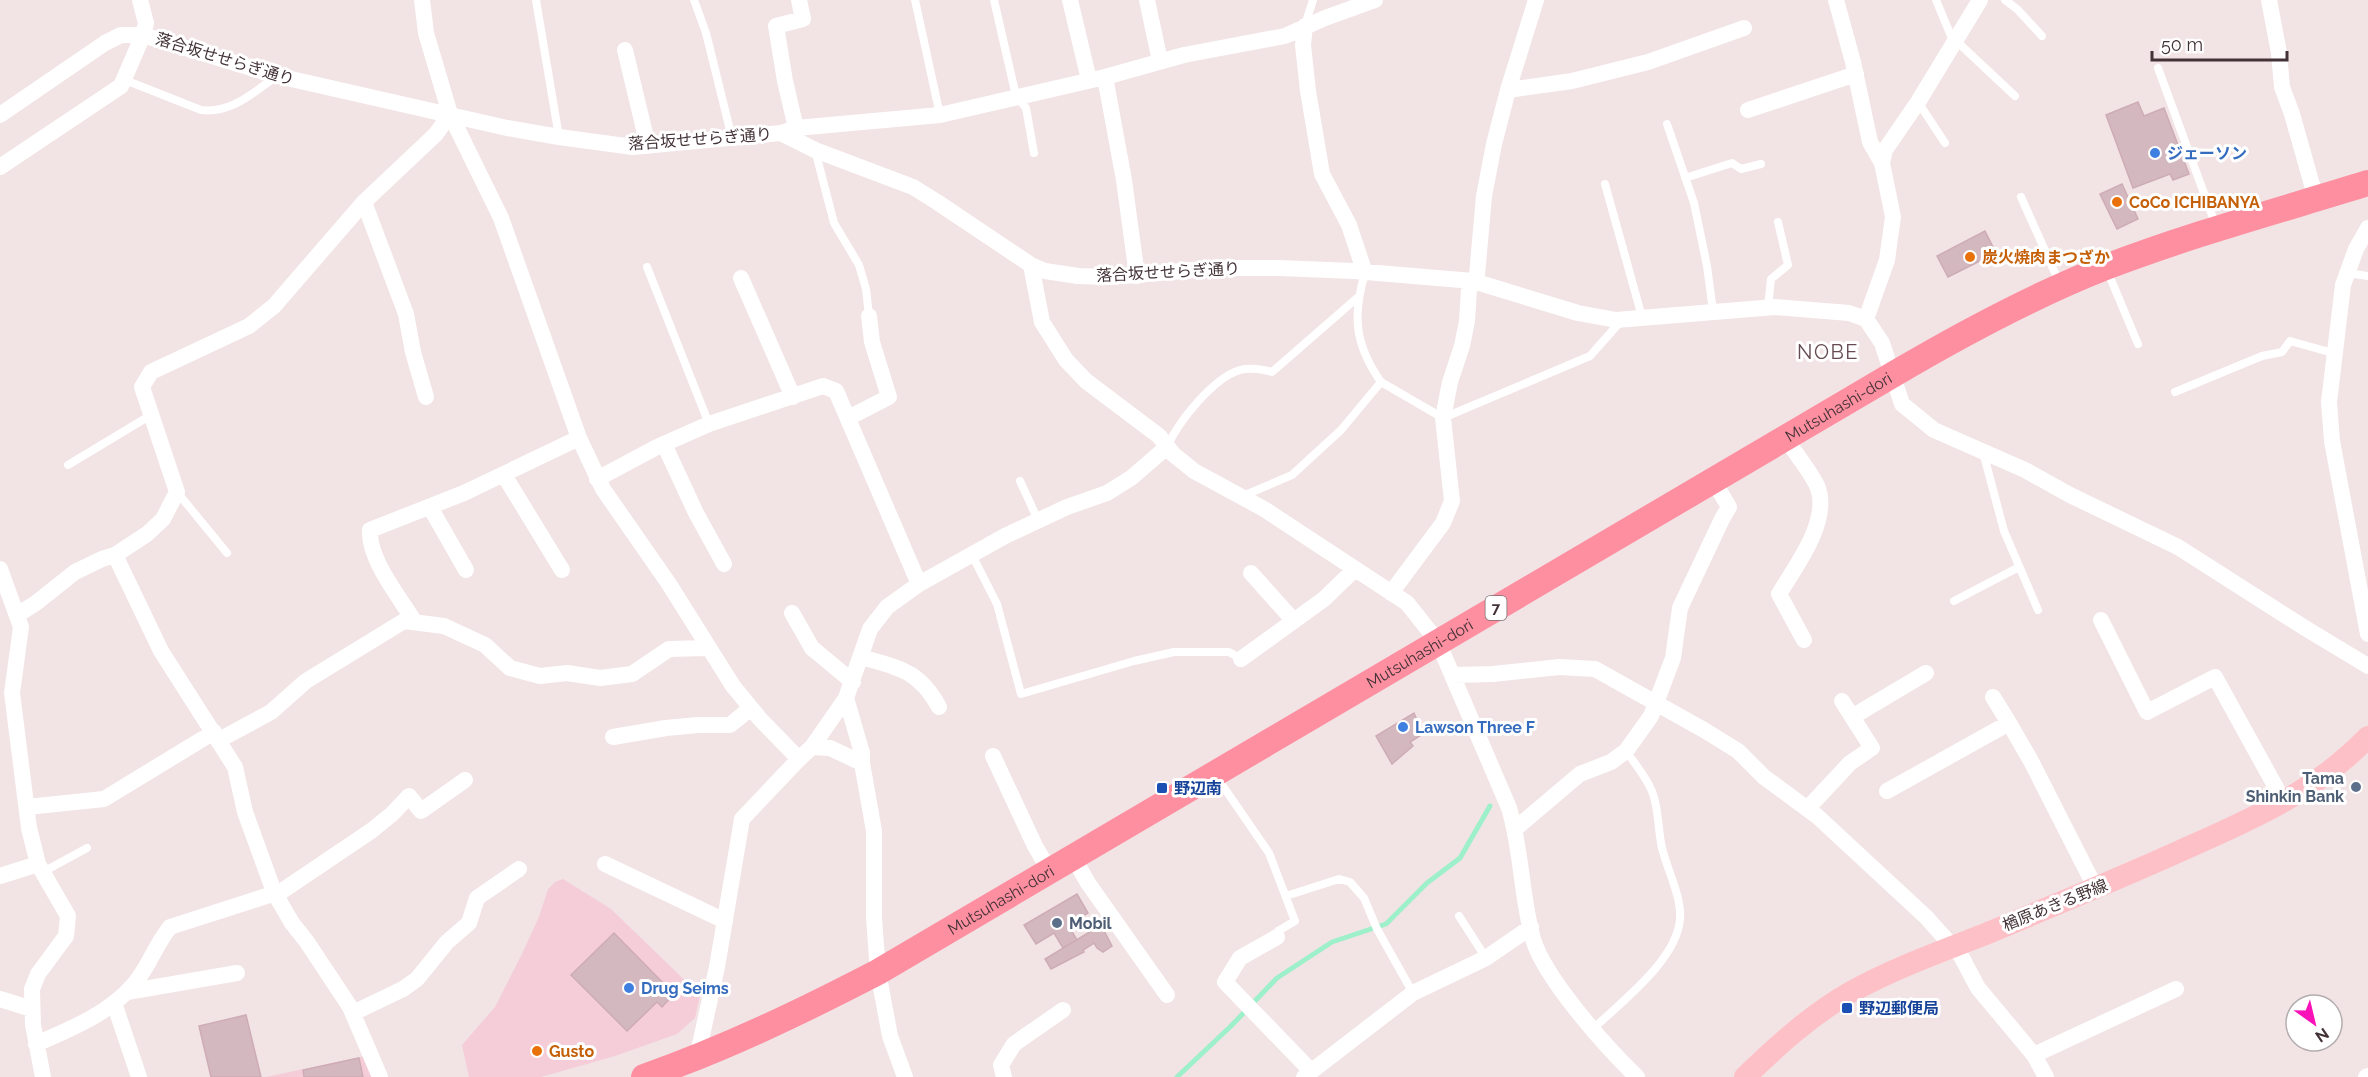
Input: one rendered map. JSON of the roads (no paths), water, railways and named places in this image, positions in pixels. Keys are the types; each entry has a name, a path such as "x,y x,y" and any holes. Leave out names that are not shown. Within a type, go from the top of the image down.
{"main road":[{"name":"Mutsuhashi-dori","path":"644,1077 697,1058 784,1021 878,972 1713,480 2001,314 2105,267 2368,183"},
{"name":"楢原あきる野線","path":"1745,1077 1822,1011 1850,992 1952,947 2096,889 2217,835 2299,794 2347,758 2368,737"}],"street":[{"path":"0,167 114,92 125,80 146,23 140,0"},
{"path":"422,0 426,33 450,114 501,218 579,438 597,478 669,584 707,648 733,686 799,759"},
{"path":"799,0 803,19 776,26 785,81 789,130 940,115 1097,79 1160,61 1285,36 1305,26 1375,0"},
{"path":"1070,0 1097,79 1124,180 1137,276"},
{"path":"1147,0 1160,61"},
{"path":"1391,593 1443,523 1452,501 1443,418 1450,382 1462,346 1467,321 1469,289 1477,275 1484,196 1508,90 1536,0"},
{"path":"1836,0 1856,74 1870,142 1882,163 1893,217 1887,260 1866,319 1882,343 1902,404 1934,430 2025,470 2120,521 2178,547 2368,666"},
{"path":"2269,0 2279,53 2282,87 2316,199"},
{"path":"1882,163 1885,150 1918,102 1978,1"},
{"path":"1305,26 1303,45 1308,91 1322,174 1350,225 1365,273"},
{"path":"1508,90 1572,81 1648,62 1744,28"},
{"name":"落合坂せせらぎ通り","path":"0,115 105,43 121,35 143,35 278,76 507,128 559,137 633,147 789,130 815,150 913,187 938,201 1031,265 1045,271 1078,276 1137,276 1218,268 1344,270 1473,282 1578,313 1623,319 1768,307 1849,314 1866,319"},
{"path":"625,50 648,146"},
{"path":"1748,110 1856,74"},
{"path":"17,615 75,573 115,555 147,534 163,519 177,492 141,387 151,372 249,326 274,306 364,202 436,134 450,114"},
{"path":"364,202 406,314 413,352 426,396"},
{"path":"2368,228 2356,249 2343,285 2333,353 2329,402 2332,441 2368,634"},
{"path":"1031,265 1042,322 1066,360 1086,381 1159,436 1167,447 1194,471 1242,496 1407,603 1438,642 1509,808 1515,830 1531,927 1540,956 1593,1029 1617,1058 1637,1077"},
{"path":"741,278 793,397"},
{"path":"848,418 889,397 872,342 869,316"},
{"path":"597,478 709,424 823,386 836,391 919,584"},
{"path":"414,621 382,571 369,540 370,530 504,475 579,438"},
{"path":"1785,438 1818,489 1820,510 1809,546 1779,594 1804,640"},
{"path":"664,444 696,513 724,564"},
{"path":"697,1058 717,968 742,819 812,747 846,698 870,629 877,618 887,607 919,584 972,555 1038,520 1107,493 1131,478 1167,447"},
{"path":"504,475 562,570"},
{"path":"1515,830 1580,774 1611,762 1626,751 1651,716 1673,658 1680,608 1722,519 1730,507 1713,480"},
{"path":"430,507 466,570"},
{"path":"115,555 161,651 235,767 245,812 274,892 353,1013 380,1077"},
{"path":"0,568 21,627 12,693 29,828 41,868 66,909 68,928 58,950 34,981 32,1009 43,1077"},
{"path":"1241,659 1324,599 1355,569"},
{"path":"1251,573 1294,621"},
{"path":"792,613 812,648 853,682"},
{"path":"2101,620 2147,712 2215,677 2284,802"},
{"path":"27,807 104,799 216,736 271,712 306,681 404,621 444,626 485,645 510,668 540,676 567,673 600,678 632,674 669,649 707,648"},
{"path":"861,657 904,670 920,680 930,690 939,707"},
{"path":"1452,675 1493,674 1559,667 1595,669 1738,751 1764,777 1807,809 1926,917 1961,956 1978,988 2034,1055 2046,1077"},
{"path":"1852,717 1926,673"},
{"path":"1994,697 2031,761 2096,889"},
{"path":"846,698 862,753 874,831 874,918 878,972 890,1036 905,1077"},
{"path":"1807,809 1850,762 1872,748 1842,701"},
{"path":"613,737 698,725 730,725 751,708"},
{"path":"1887,790 2009,723"},
{"path":"812,747 830,748 862,763"},
{"path":"993,756 1035,846 1049,870"},
{"path":"36,1044 80,1025 127,992 137,981 162,936 170,927 282,891 370,831 392,814 409,796 421,811 465,780"},
{"path":"1073,857 1088,883 1167,995"},
{"path":"604,864 725,921"},
{"path":"0,876 41,868"},
{"path":"353,1013 403,989 417,979 447,942 469,923 477,898 519,869"},
{"path":"1277,937 1240,958 1225,982 1307,1074 1413,993 1486,958 1531,927"},
{"path":"127,992 237,973"},
{"path":"2034,1055 2176,989"},
{"path":"0,999 32,1009"},
{"path":"114,1003 139,1077"},
{"path":"1004,1077 1001,1065 1014,1044 1063,1010"}],"lane":[{"path":"536,0 559,137"},
{"path":"694,0 706,33 732,138"},
{"path":"915,0 940,115"},
{"path":"994,0 1016,96 1026,108 1034,153"},
{"path":"1305,26 1313,0"},
{"path":"1936,0 1955,41 2015,96"},
{"path":"2005,0 2017,9 2042,36"},
{"path":"2158,68 2217,230"},
{"path":"125,80 201,110 212,111 236,104 278,76"},
{"path":"1918,102 1945,143"},
{"path":"1667,124 1694,203 1707,266 1713,311"},
{"path":"815,150 834,223 858,265 866,289 869,316"},
{"path":"1685,178 1732,163 1741,169 1761,164"},
{"path":"1605,184 1642,317"},
{"path":"2020,197 2061,286"},
{"path":"1768,307 1771,279 1788,265 1778,222"},
{"path":"647,267 709,424"},
{"path":"2105,267 2138,344"},
{"path":"1365,273 1357,298 1358,334 1361,347 1370,365 1381,382 1443,418 1590,356 1623,319"},
{"path":"2347,273 2368,276"},
{"path":"1167,447 1173,434 1212,387 1238,370 1252,368 1272,372 1357,298"},
{"path":"2175,392 2262,356 2282,352 2290,341 2333,353"},
{"path":"1242,496 1292,475 1341,430 1381,382"},
{"path":"68,465 151,415"},
{"path":"1983,451 2004,531 2038,610"},
{"path":"1020,481 1038,520"},
{"path":"177,492 227,553"},
{"path":"972,555 997,604 1021,694 1134,661 1174,652 1229,652 1241,659"},
{"path":"1954,601 2019,567"},
{"path":"1593,1029 1641,983 1667,953 1673,944 1680,919 1674,886 1659,836 1653,794 1626,751"},
{"path":"1214,774 1269,853 1285,894 1295,921 1278,931 1277,937"},
{"path":"41,868 87,848"},
{"path":"1285,894 1339,879 1350,882 1365,898 1376,926 1413,993"},
{"path":"1459,916 1486,958"}],"waterway":[{"path":"1177,1077 1277,978 1332,942 1386,924 1427,883 1460,858 1490,806"}],"place":[{"name":"ジェーソン","path":"2155,153"},
{"name":"CoCo ICHIBANYA","path":"2117,202"},
{"name":"炭火焼肉まつざか","path":"1970,257"},
{"name":"Lawson Three F","path":"1403,727"},
{"name":"Tama Shinkin Bank","path":"2356,787"},
{"name":"野辺南","path":"1162,788"},
{"name":"Mobil","path":"1057,923"},
{"name":"Drug Seims","path":"629,988"},
{"name":"野辺郵便局","path":"1847,1008"},
{"name":"Gusto","path":"537,1051"}],"district":[{"name":"NOBE","path":"1828,352"}]}
